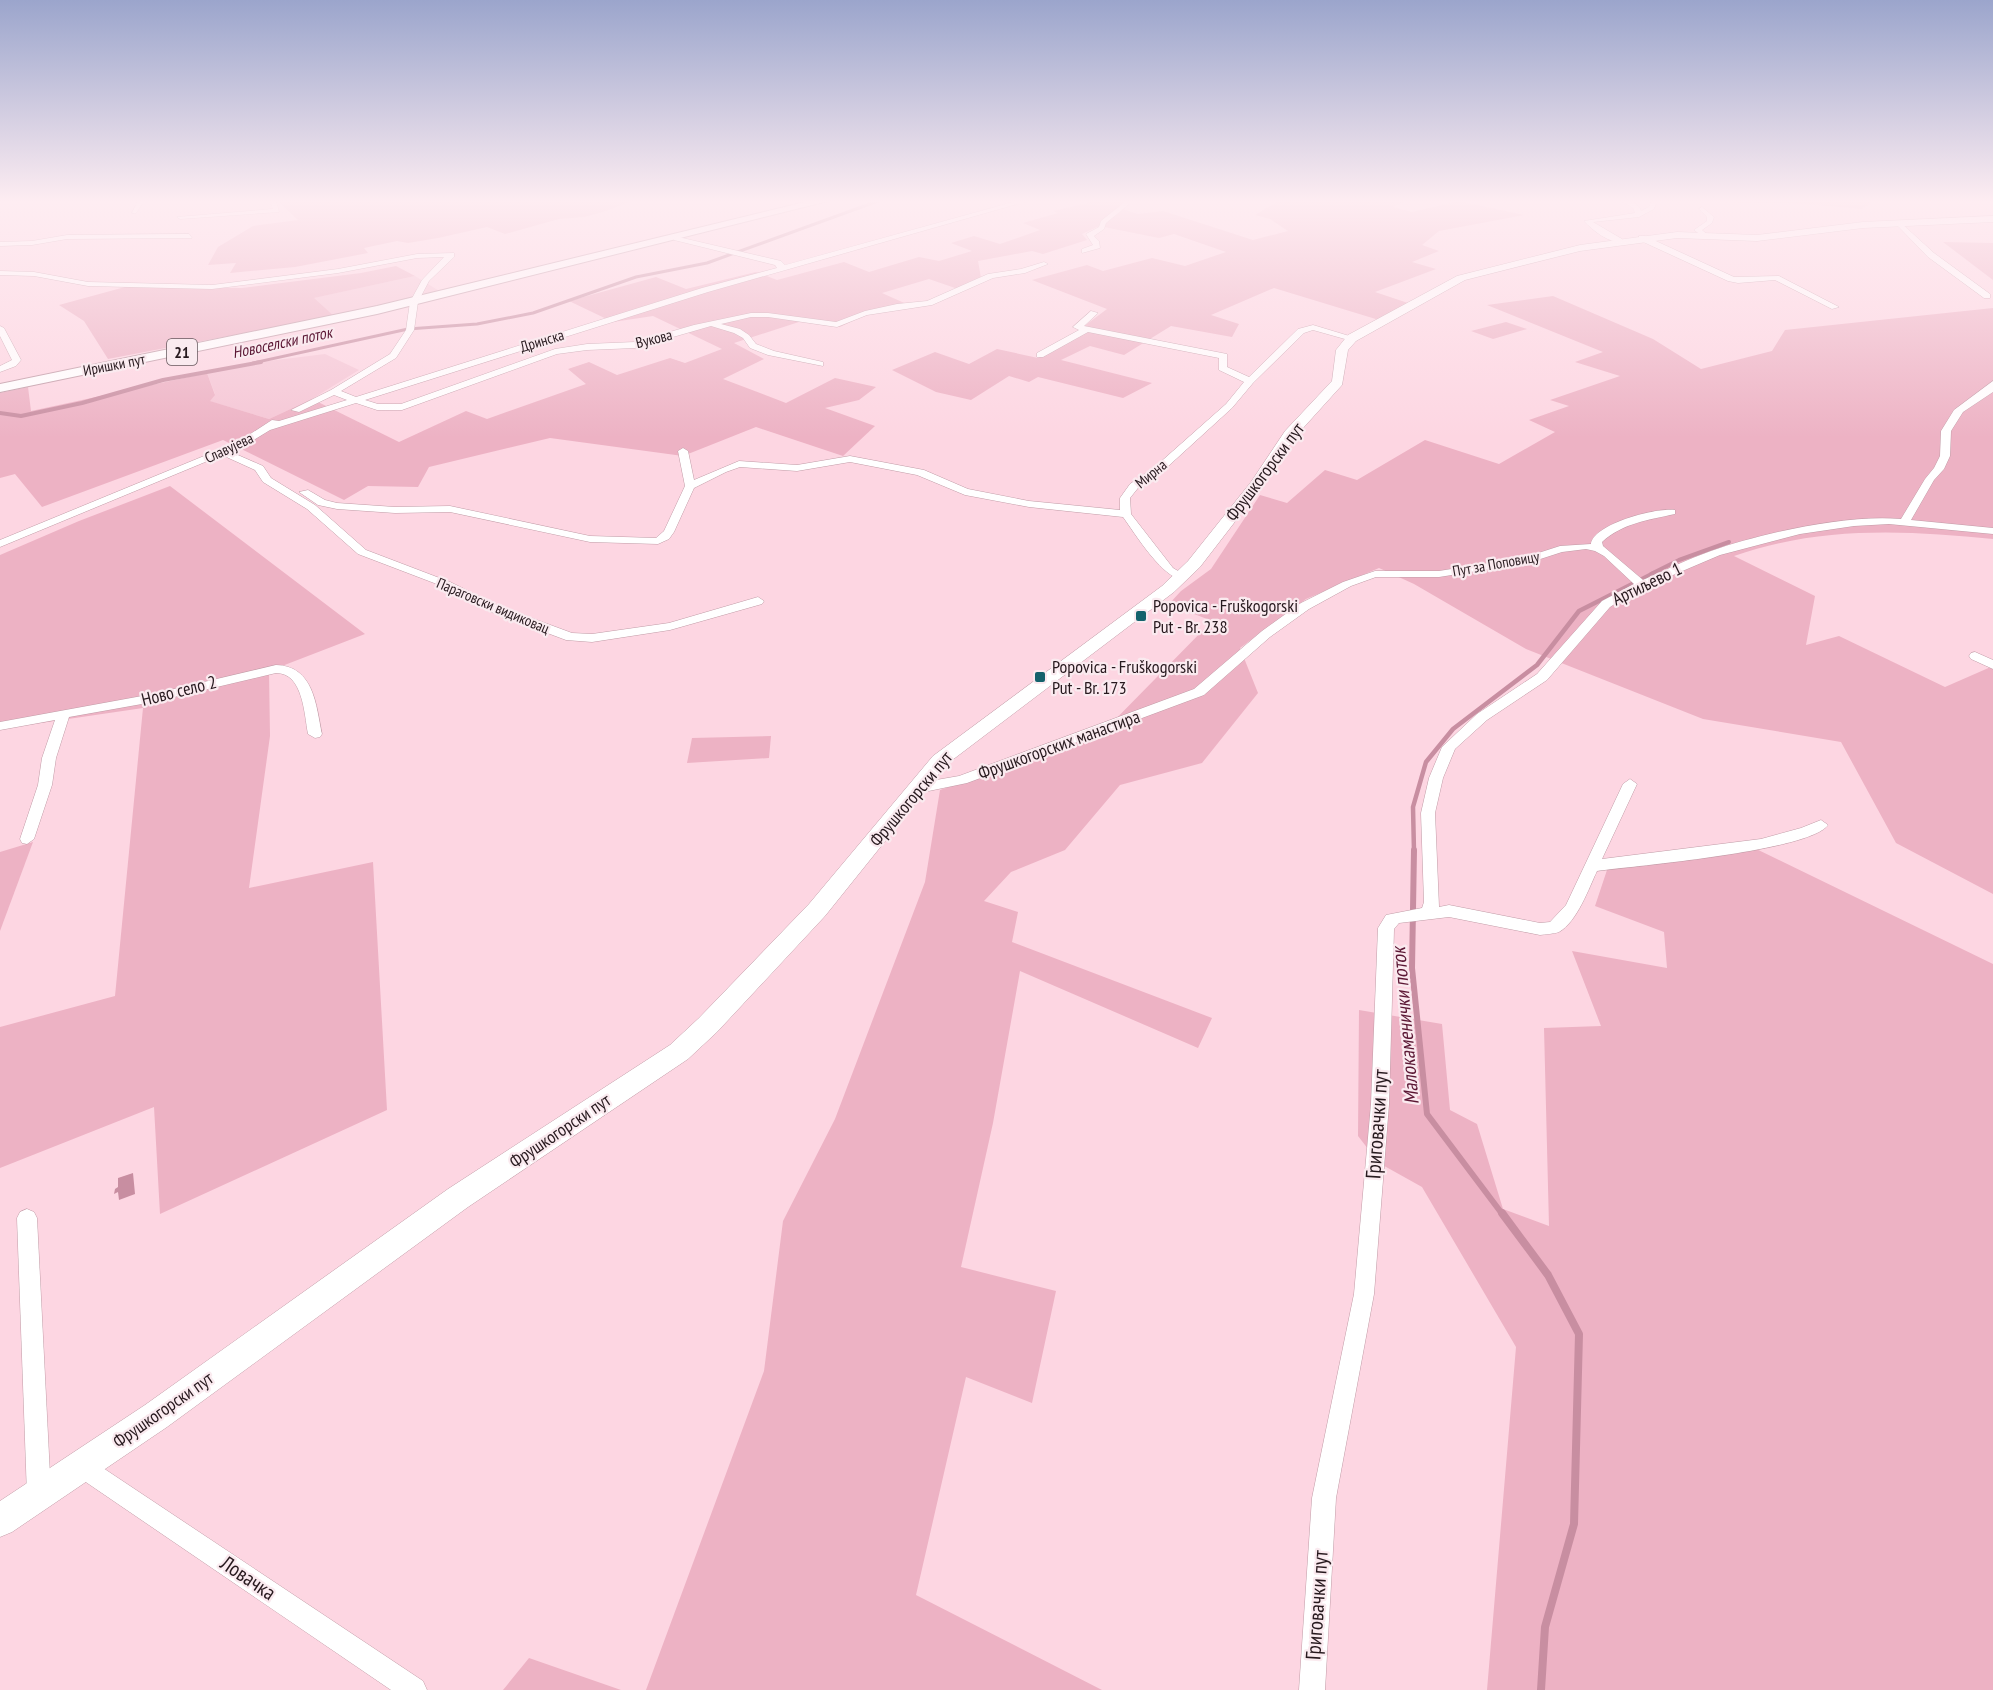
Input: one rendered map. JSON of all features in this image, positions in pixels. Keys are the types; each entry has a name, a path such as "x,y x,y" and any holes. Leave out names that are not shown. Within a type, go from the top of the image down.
{"main road":[{"name":"Иришки пут","path":"0,388 278,332 505,280"}],"street":[{"path":"68,280 88,284 212,287 268,280"},
{"path":"414,302 428,280"},
{"name":"Дринска","path":"269,427 735,280"},
{"name":"Вукова","path":"334,392 377,407 402,407 555,352 587,347 635,345 697,327 757,315 837,325 865,313 929,303 983,280"},
{"path":"1353,338 1458,280"},
{"path":"1734,280 1752,280"},
{"path":"1780,280 1835,307"},
{"path":"1965,280 1987,296"},
{"name":"Славујева","path":"0,544 223,452 256,436 284,416 334,392 393,356 411,327 414,302"},
{"path":"1094,313 1077,325 1085,330 1224,356 1222,368 1250,381"},
{"path":"697,327 732,328 749,337 753,346 820,364"},
{"name":"Мирна","path":"1126,514 1125,498 1134,486 1160,468 1221,413 1250,381 1307,327 1319,328 1353,338"},
{"path":"0,328 17,360 14,364 0,369"},
{"path":"1040,356 1085,330"},
{"path":"1137,339 1152,331"},
{"name":"Фрушкогорски пут","path":"0,1520 82,1466 458,1198 679,1052 708,1025 817,910 940,760 1181,577 1256,484 1290,434 1338,382 1340,355 1345,345 1353,338"},
{"path":"1905,521 1930,479 1939,469 1945,456 1946,431 1959,410 1991,389 1993,384"},
{"path":"683,451 690,486 739,464 797,468 850,459 920,472 965,492 1029,504 1126,514 1169,570 1181,577"},
{"name":"Параговски видиковац","path":"223,452 259,468 322,502 337,506 395,510 450,509 590,539 613,541 658,541 665,537 690,486"},
{"name":"Параговски видиковац","path":"259,468 267,480 311,507 362,552 446,584 495,609 570,637 612,635 670,626 758,601"},
{"path":"1642,584 1598,548 1596,541 1601,536 1628,523 1656,513 1671,512"},
{"name":"Артиљево 1","path":"1429,913 1432,902 1428,813 1436,778 1449,747 1482,717 1542,677 1606,604 1642,584 1716,553 1799,531 1854,523 1905,521 1993,531"},
{"name":"Пут за Поповицу","path":"1375,574 1439,574 1528,560 1560,549 1586,546 1598,548"},
{"name":"Фрушкогорских манастира","path":"919,788 962,780 1071,742 1199,692 1266,634 1305,606 1347,584 1375,574"},
{"path":"1975,656 1993,665"},
{"name":"Ново село 2","path":"0,726 153,698 276,669 288,670 296,674 305,694 315,734"},
{"path":"27,839 45,785 49,758 63,716"},
{"path":"1592,866 1630,784"},
{"path":"1592,866 1761,844 1806,832 1821,825"},
{"name":"Григовачки пут","path":"1312,1690 1324,1498 1364,1294 1380,1104 1386,928 1392,919 1399,917 1449,911 1540,929 1555,927 1572,908 1592,866"},
{"path":"27,1218 39,1495"},
{"name":"Ловачка","path":"82,1466 414,1690"}],"shaded area":[{"path":"307,280 397,280 314,298 334,316 108,359 84,321 59,305 125,287 242,288"},
{"path":"397,280 421,280 441,292 334,316 313,298"},
{"path":"646,280 663,280 686,289 724,280 926,280 882,293 911,306 867,314 840,327 802,321 734,343 764,359 723,379 786,403 835,378 876,387 859,400 825,408 875,426 843,456 756,427 683,456 550,438 429,467 418,487 368,486 344,500 223,440 42,507 15,474 0,478 0,393 28,387 31,411 207,373 215,395 210,401 269,419 312,399 399,442 466,411 487,419 586,384 568,369 589,362 617,375 670,358 685,363 722,349 653,316 613,322 569,301"},
{"path":"932,280 977,280 958,289"},
{"path":"1032,280 1407,280 1375,292 1408,303 1379,320 1274,288 1211,315 1239,324 1232,337 1171,326 1124,355 1090,346 1061,360 1152,383 1123,398 1038,377 1029,382 1009,376 971,400 936,392 892,370 935,352 969,364 997,349 1038,358 1086,332 1079,330 1107,309"},
{"path":"1553,296 1653,339 1701,369 1772,351 1785,330 1993,308 1993,539 1895,533 1830,535 1766,546 1734,556 1815,596 1806,645 1839,636 1945,687 1993,666 1993,894 1896,843 1841,742 1703,719 1526,649 1414,584 1379,568 1306,599 1240,648 1258,693 1202,763 1120,785 1065,850 1011,872 984,901 1018,912 1012,942 1212,1018 1198,1048 1020,971 993,1123 961,1267 1056,1291 1032,1403 966,1377 916,1595 1102,1690 646,1690 764,1371 783,1221 835,1119 925,882 940,790 1101,734 1212,621 1169,604 1181,591 1211,569 1260,495 1287,503 1325,470 1357,480 1425,440 1499,464 1555,432 1529,420 1569,406 1550,400 1620,376 1575,362 1603,352 1487,305"},
{"path":"1506,322 1527,329 1493,339 1471,331"},
{"path":"325,354 359,370 312,399 269,419 209,401 215,394 207,373 251,363"},
{"path":"170,486 365,634 269,671 270,736 249,888 373,862 387,1110 160,1214 154,1107 0,1168 0,1027 115,996 143,708 0,729 0,555"},
{"path":"771,736 769,758 687,763 692,738"},
{"path":"33,842 0,931 0,852"},
{"path":"1748,845 1993,964 1993,1690 1487,1690 1516,1347 1422,1187 1379,1163 1358,1136 1359,1010 1442,1024 1450,1110 1477,1124 1503,1209 1549,1226 1544,1028 1601,1026 1572,951 1667,968 1664,932 1595,906 1608,867"},
{"path":"133,1173 135,1194 119,1200 118,1192 114,1194 118,1187 118,1178"},
{"path":"529,1658 621,1690 503,1690"}],"waterway":[{"name":"Новоселски поток","path":"253,363 408,329 477,324 533,313 628,280"},
{"name":"Новоселски поток","path":"0,413 21,416 82,403 163,380 261,362"},
{"name":"Малокаменички поток","path":"1651,574 1679,560 1729,542"},
{"name":"Малокаменички поток","path":"1414,851 1413,807 1426,762 1453,729 1537,665 1579,611 1654,573"},
{"name":"Малокаменички поток","path":"1414,851 1412,968 1427,1114 1503,1215"},
{"name":"Малокаменички поток","path":"1502,1213 1548,1275 1579,1334 1574,1524 1545,1627 1541,1690"}],"place":[{"name":"Popovica - Fruškogorski Put - Br. 238","path":"1141,616"},
{"name":"Popovica - Fruškogorski Put - Br. 173","path":"1040,677"}]}
